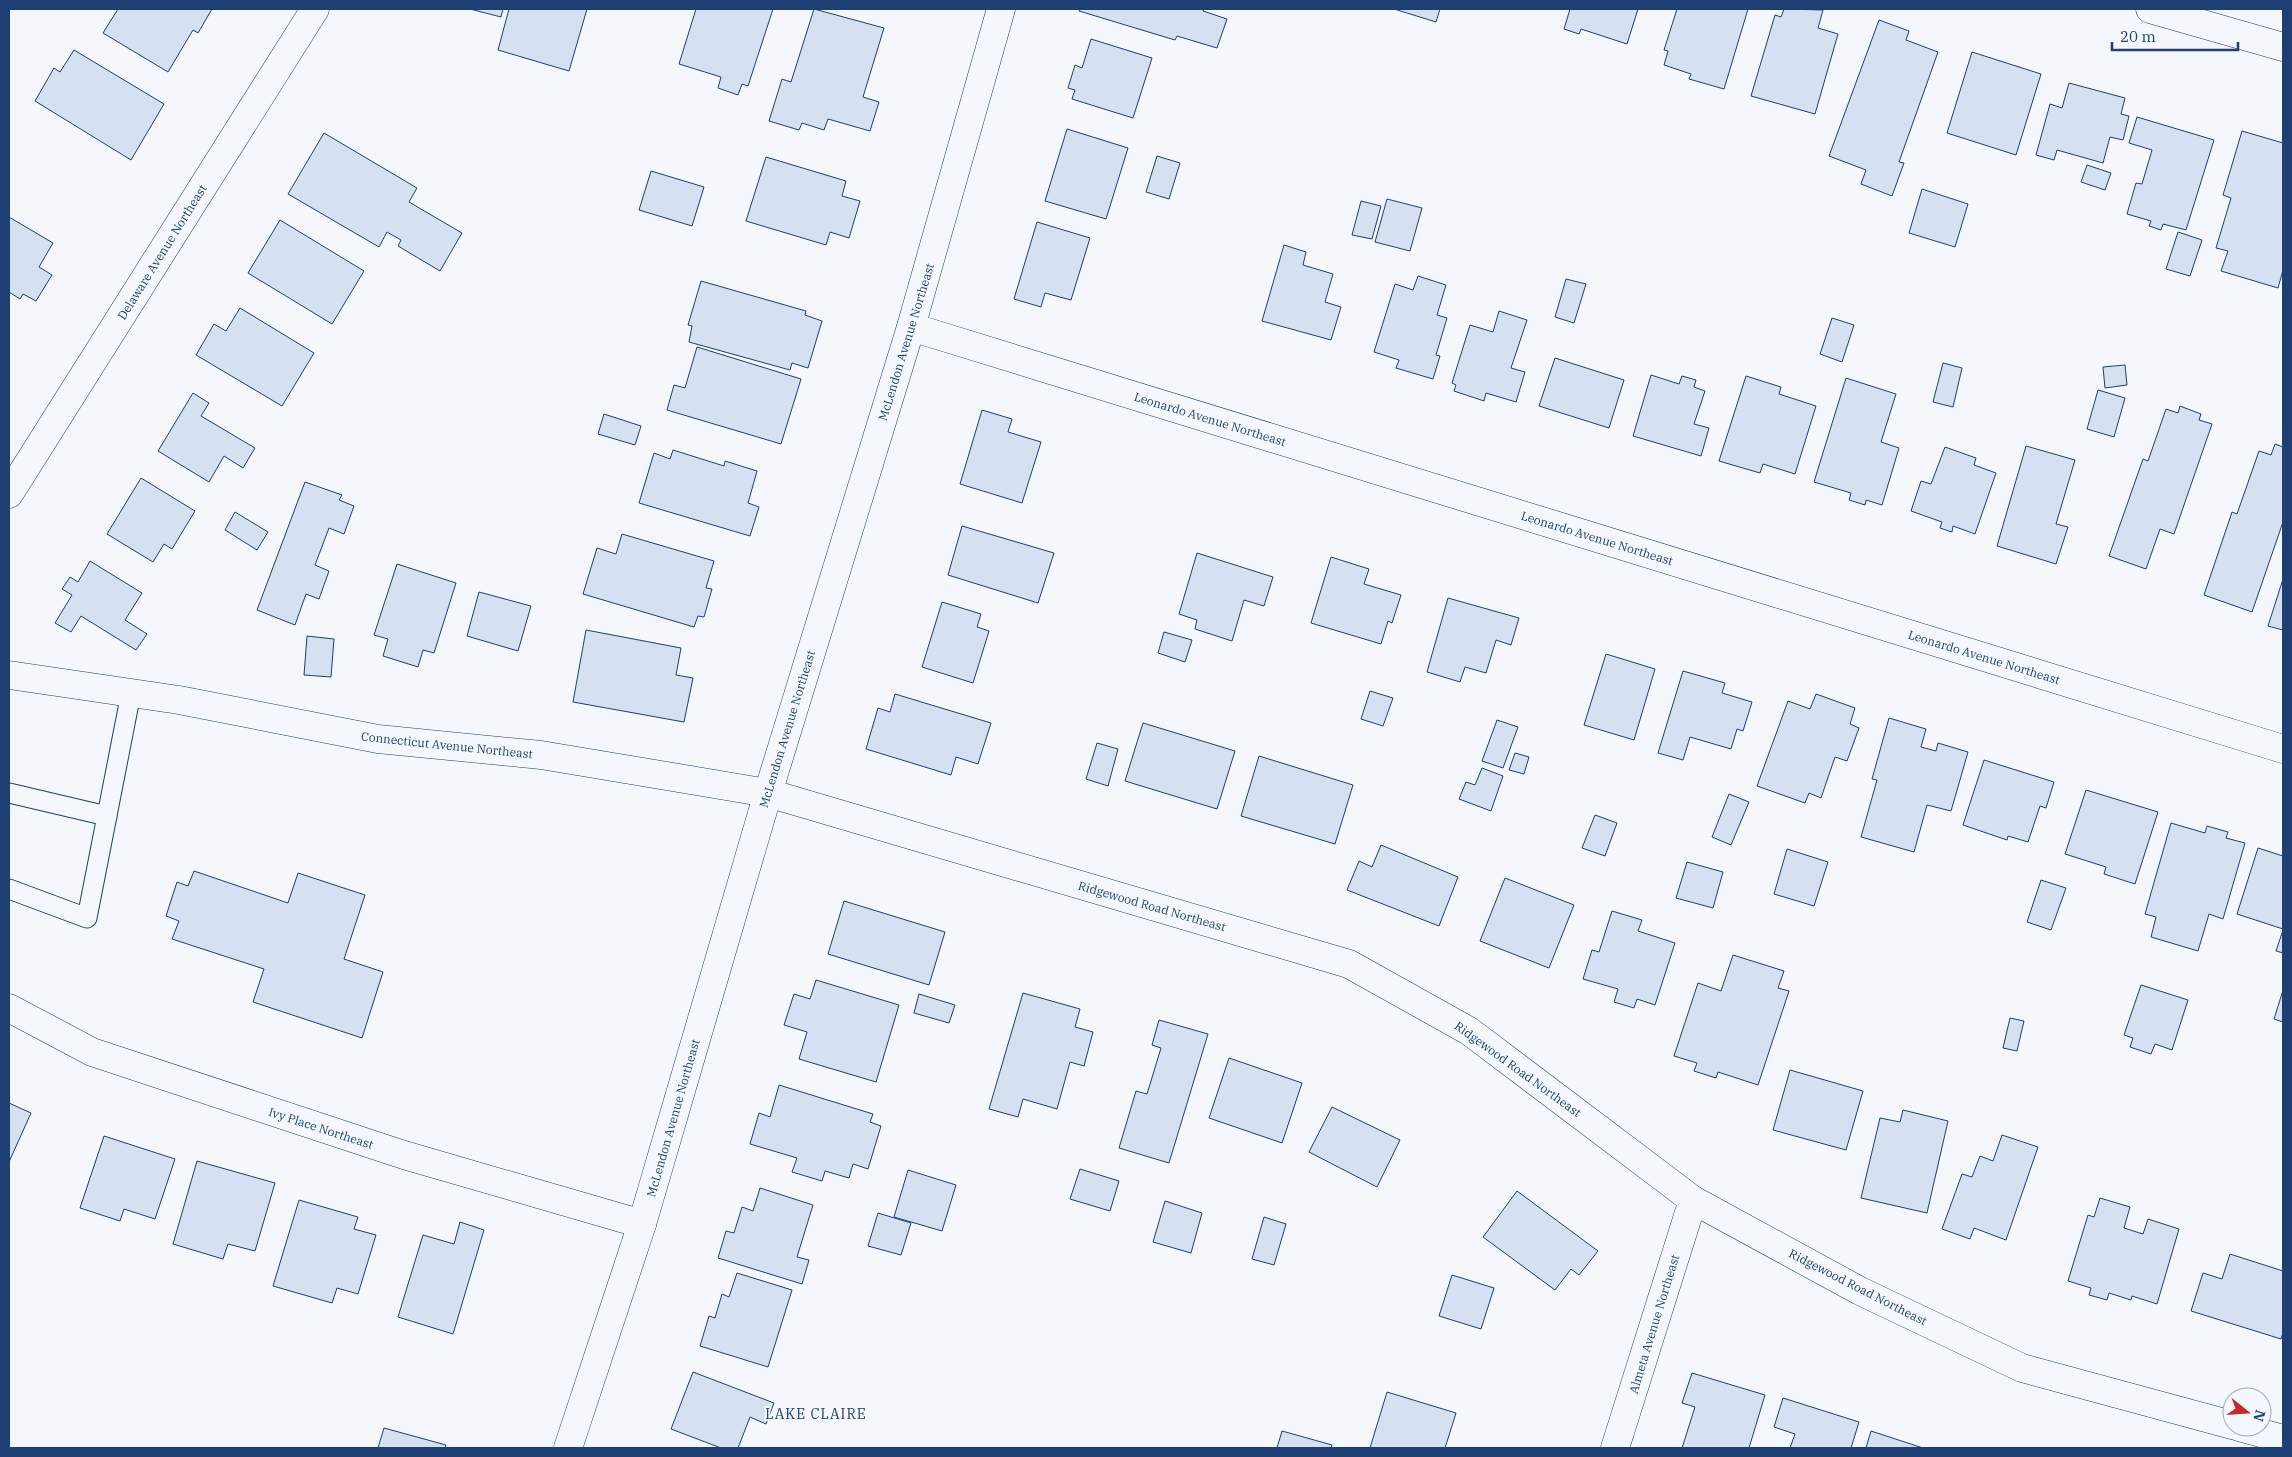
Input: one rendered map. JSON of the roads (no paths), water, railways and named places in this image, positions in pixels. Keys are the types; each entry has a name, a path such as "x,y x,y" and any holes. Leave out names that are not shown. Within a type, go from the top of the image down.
{"street":[{"name":"Delaware Avenue Northeast","path":"9,494 316,9"},
{"name":"McLendon Avenue Northeast","path":"568,1448 642,1224 768,793 912,327 1001,9"},
{"path":"2150,9 2283,47"},
{"name":"Leonardo Avenue Northeast","path":"912,327 2283,749"},
{"name":"Connecticut Avenue Northeast","path":"9,675 179,700 378,739 542,755 768,793"},
{"name":"Ridgewood Road Northeast","path":"768,793 1349,964 1469,1031 1693,1200 1860,1291 2022,1368 2222,1422"},
{"name":"Ivy Place Northeast","path":"9,1008 102,1055 404,1156 642,1224"},
{"name":"Almeta Avenue Northeast","path":"1615,1448 1693,1200"}],"lane":[{"path":"9,889 87,918 131,693"},
{"path":"9,793 107,816"}],"district":[{"name":"LAKE CLAIRE","path":"816,1414"}]}
